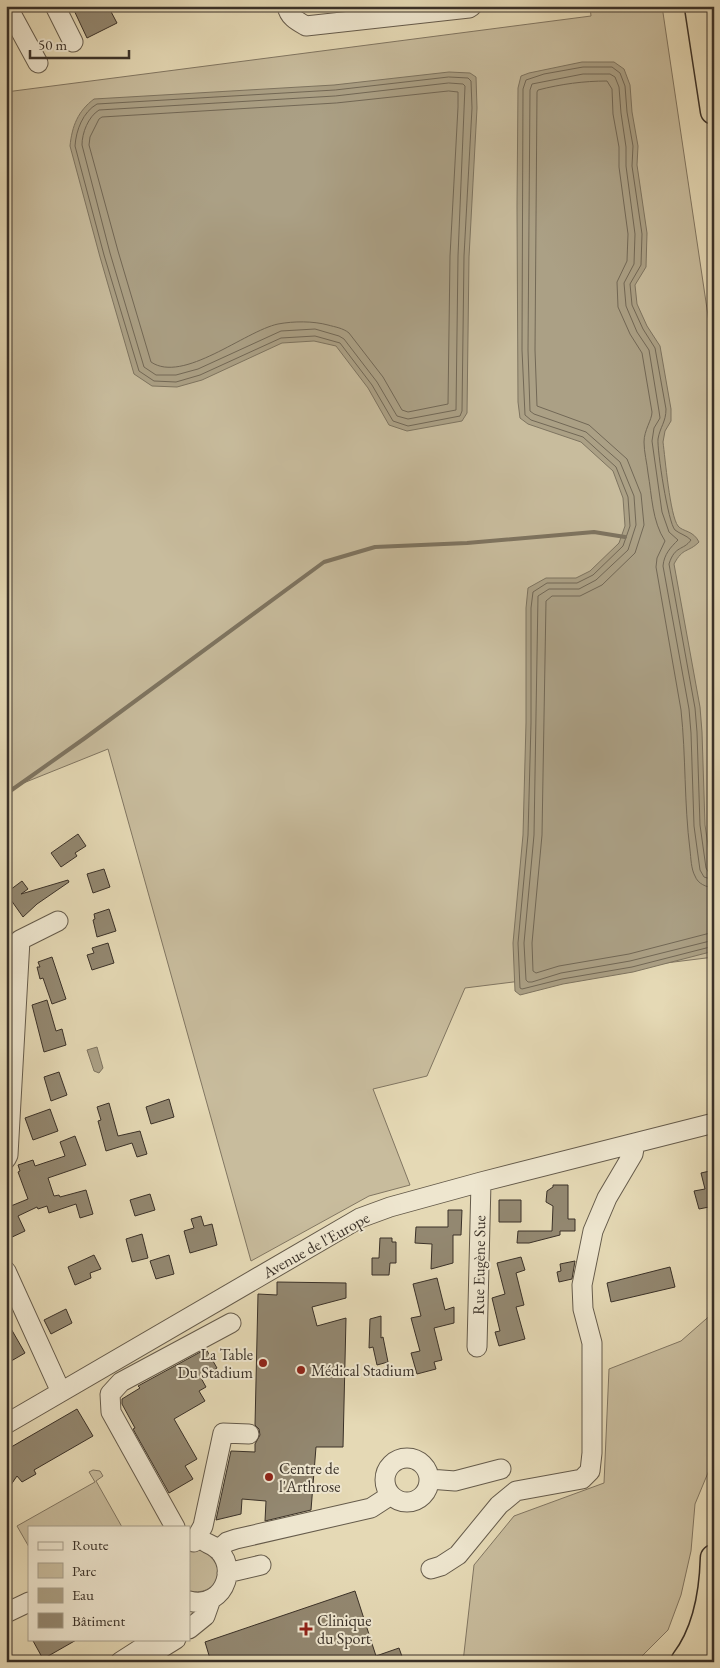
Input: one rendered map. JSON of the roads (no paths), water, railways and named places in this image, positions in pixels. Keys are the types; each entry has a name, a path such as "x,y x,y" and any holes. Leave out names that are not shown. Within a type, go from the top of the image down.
{"highway":[{"path":"698,6 714,111"},
{"path":"684,1662 698,1639 705,1622 712,1588 714,1558"},
{"path":"712,1662 714,1658"}],"street":[{"path":"7,6 38,63"},
{"path":"55,6 73,42"},
{"path":"287,6 288,11 295,20 306,26 469,8 472,6"},
{"path":"6,1159 8,1155 20,940 58,921"},
{"name":"Avenue de l'Europe","path":"6,1424 360,1218 390,1207 481,1182 714,1123"},
{"path":"431,1569 441,1566 458,1555 499,1505 516,1491 582,1479 590,1470 592,1453 592,1344 583,1308 582,1286 593,1231 607,1198 633,1154 635,1143"},
{"name":"Rue Eugène Sue","path":"477,1347 481,1182"},
{"path":"6,1270 61,1392"},
{"path":"174,1526 110,1412 110,1394 122,1382 231,1323"},
{"path":"191,1542 203,1526 223,1433 249,1434"},
{"path":"407,1458 419,1462 428,1472 429,1479 426,1491 416,1500 403,1501 391,1495 385,1482 386,1475 393,1463 407,1458"},
{"path":"429,1479 455,1481 501,1469"},
{"path":"218,1550 227,1542 236,1539 371,1508 391,1495"},
{"path":"190,1601 202,1602 211,1599 219,1593 225,1584 227,1573 224,1558 218,1550 204,1542 191,1542"},
{"path":"227,1573 261,1565"},
{"path":"190,1628 206,1616 211,1599"},
{"path":"6,1613 28,1602"},
{"path":"120,1662 154,1640"},
{"path":"139,1662 174,1640"}],"water":[{"path":"582,62 614,62 624,69 630,85 632,112 638,146 637,165 647,233 646,267 635,285 637,304 647,326 660,346 671,409 671,421 665,431 663,442 668,486 675,520 680,528 694,535 699,542 683,552 674,564 700,707 705,825 714,886 714,951 633,972 563,984 520,995 515,991 513,943 523,835 526,723 526,608 528,588 546,578 576,578 590,571 619,543 625,526 623,498 613,471 581,442 528,424 520,418 518,402 518,88 521,76"},
{"path":"449,72 470,73 476,77 477,108 469,257 467,413 462,421 407,431 389,425 368,388 336,346 314,341 282,343 202,380 177,387 152,386 134,374 70,146 72,132 77,120 88,104 94,99 334,85"},
{"path":"97,1047 103,1068 99,1073 94,1071 87,1050"}],"waterway":[{"path":"6,794 324,562 375,547 467,543 594,532 625,537"}],"place":[{"name":"La Table Du Stadium","path":"263,1363"},
{"name":"Médical Stadium","path":"301,1370"},
{"name":"Centre de l'Arthrose","path":"269,1477"},
{"name":"Clinique du Sport","path":"306,1629"}]}
